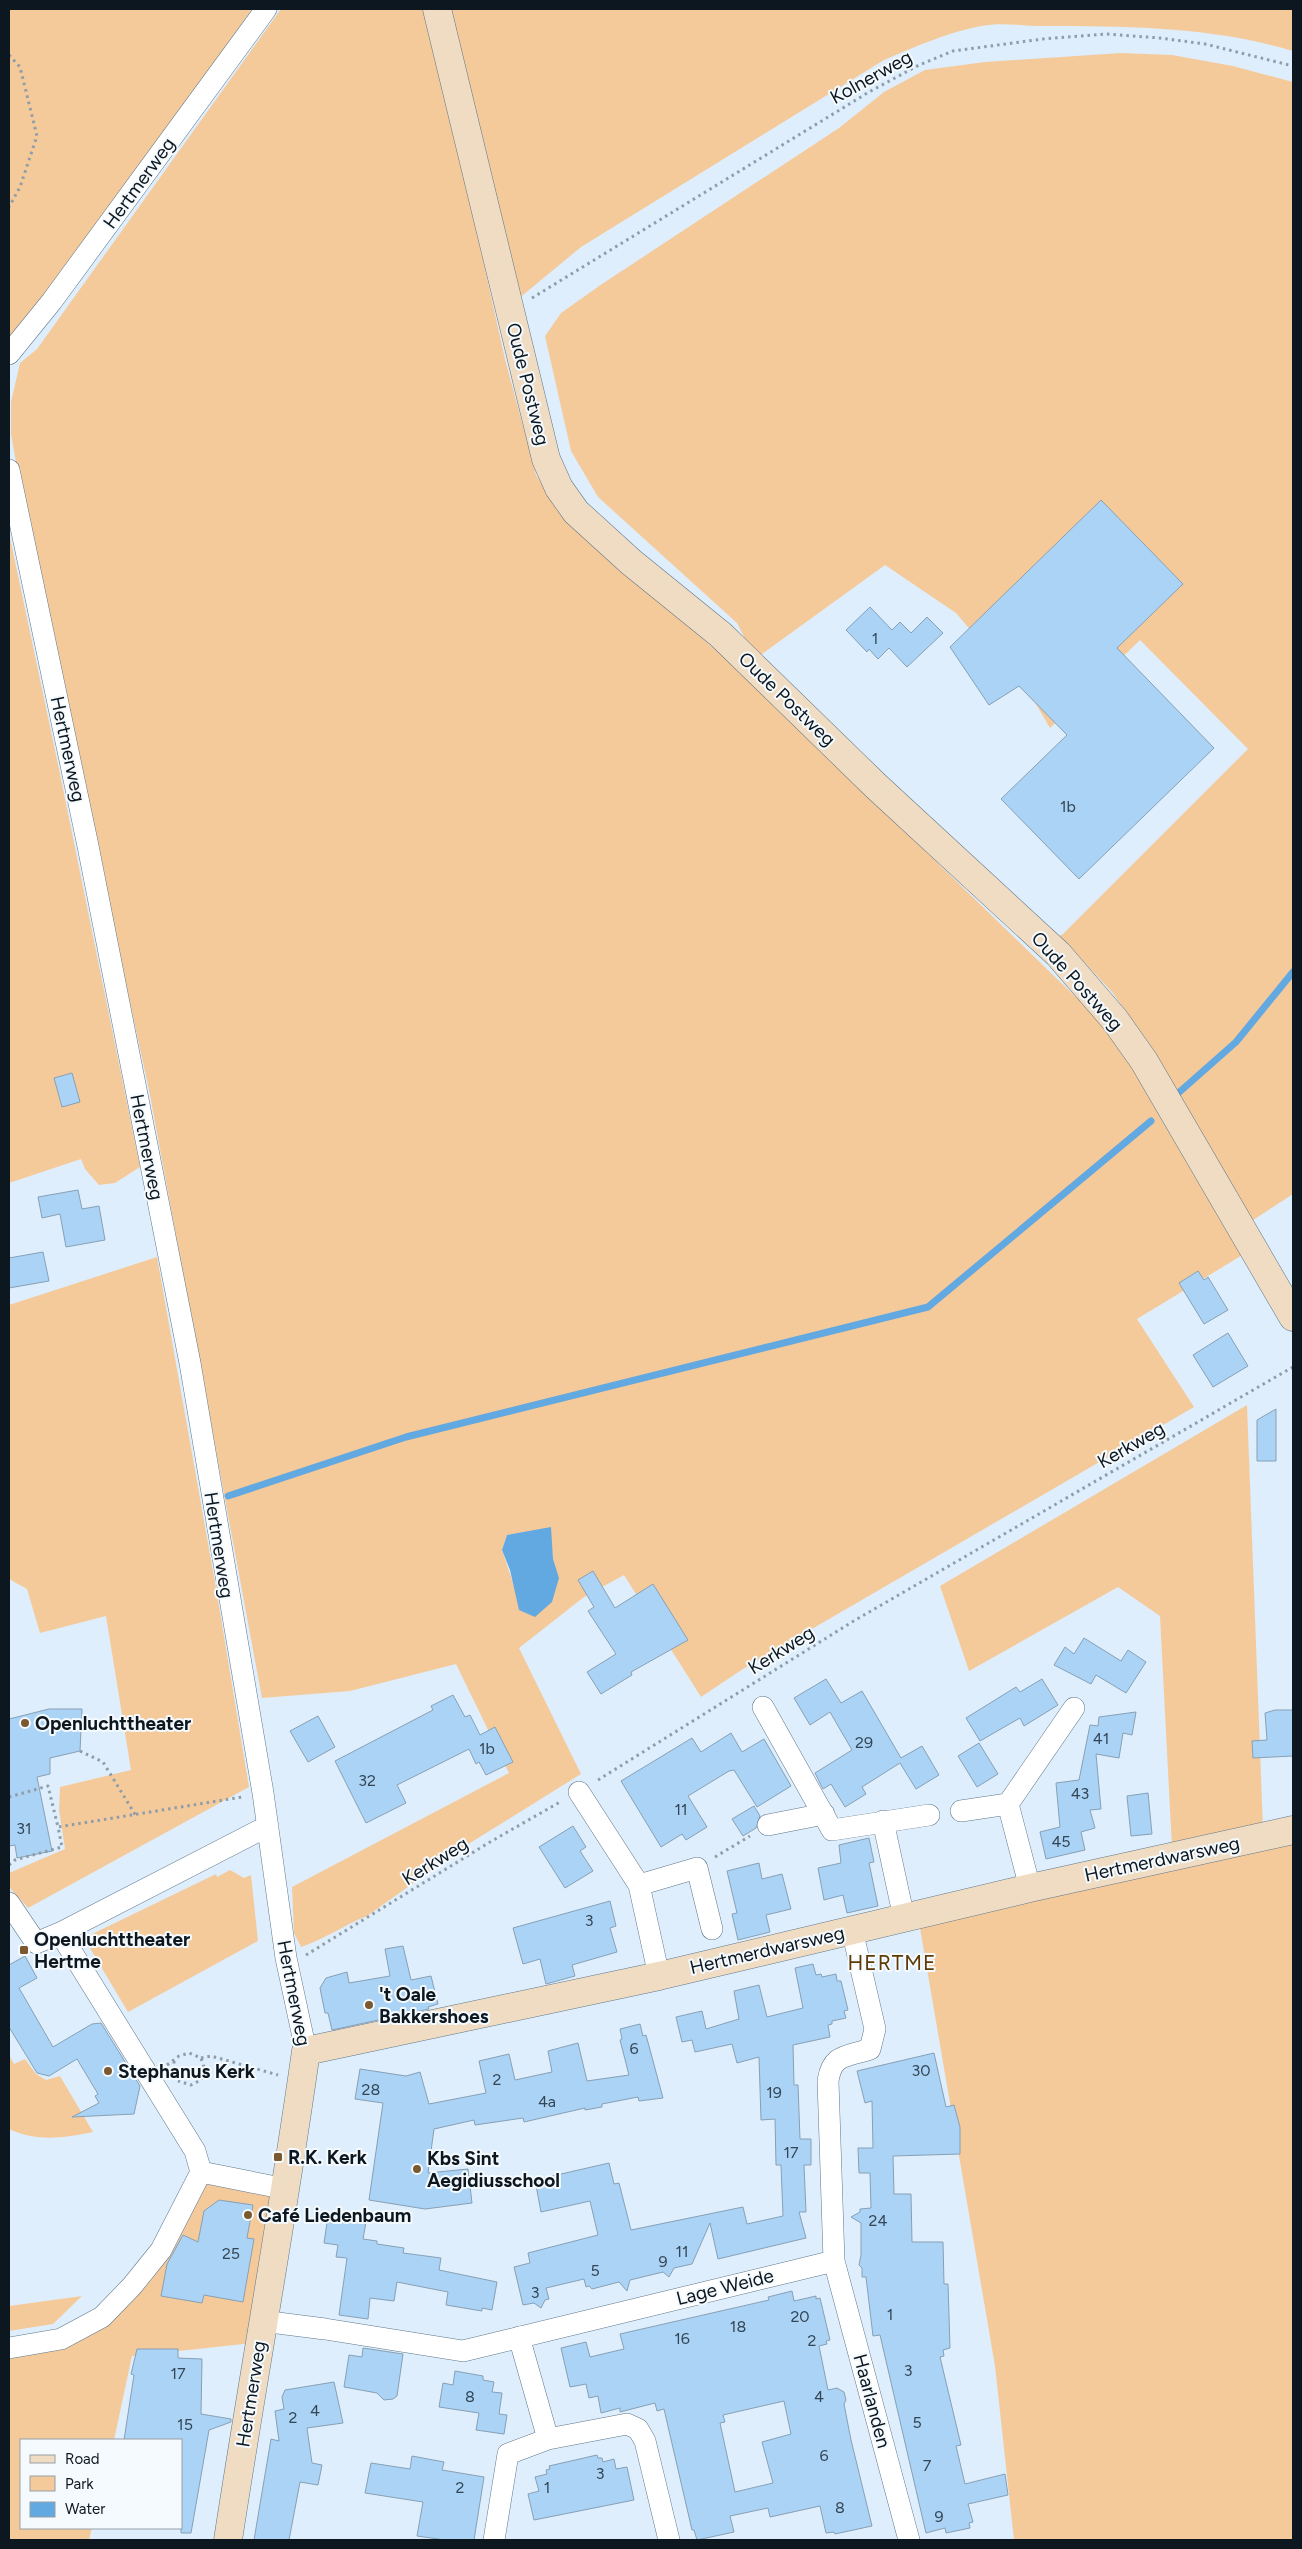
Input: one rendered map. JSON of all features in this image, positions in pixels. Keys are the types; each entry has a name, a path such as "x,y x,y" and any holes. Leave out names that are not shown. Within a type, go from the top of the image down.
{"street":[{"name":"Hertmerweg","path":"9,354 52,301 266,9"},
{"name":"Oude Postweg","path":"437,9 546,459 559,488 576,512 631,562 721,635 876,786 1058,954 1115,1020 1144,1060 1293,1317"},
{"name":"Hertmerweg","path":"9,470 88,846 190,1363 263,1793 286,1958 306,2051 286,2189 262,2322 228,2540"},
{"path":"763,1707 832,1830 929,1815"},
{"path":"962,1811 1008,1804 1074,1708"},
{"path":"579,1792 639,1885 659,1976"},
{"path":"1008,1804 1030,1888"},
{"path":"768,1825 824,1814"},
{"path":"883,1821 904,1918"},
{"path":"9,1904 36,1943 60,1933 268,1826"},
{"name":"Hertmerdwarsweg","path":"306,2051 659,1976 1030,1888 1293,1830"},
{"path":"639,1885 697,1868"},
{"name":"Hertmerdwarsweg","path":"697,1868 712,1929"},
{"path":"834,2261 828,2081 830,2067 835,2060 870,2049 874,2029 852,1930"},
{"path":"9,2348 61,2339 102,2317 132,2286 161,2250 201,2172 195,2151 60,1933"},
{"path":"201,2172 286,2189"},
{"name":"Lage Weide","path":"262,2322 325,2328 463,2351 834,2261"},
{"name":"Haarlanden","path":"834,2261 909,2540"},
{"path":"519,2337 548,2439"},
{"path":"494,2540 508,2454 548,2439 627,2424 638,2429 645,2441 669,2540"}],"path":[{"name":"Kolnerweg","path":"511,312 860,97 919,65 953,51 1043,39 1107,34 1205,44 1293,66"},
{"path":"9,55 20,67 36,136 20,187 9,207"},
{"name":"Kerkweg","path":"286,1958 308,1955 490,1842 579,1792 852,1622 1293,1367"},
{"path":"80,1751 103,1762 136,1816"},
{"path":"9,1797 48,1786 62,1847 15,1860 9,1865"},
{"path":"58,1827 136,1816 263,1793"},
{"path":"697,1868 768,1825"},
{"path":"202,2058 205,2070 201,2080 191,2085 178,2080 173,2069 174,2061 179,2056 192,2053 202,2058 211,2056 261,2071"}],"green space":[{"path":"9,9 252,9 101,222 9,341"},
{"path":"281,9 427,9 505,359 536,475 555,506 749,680 1086,1007 1129,1056 1244,1254 1137,1319 1194,1407 743,1669 701,1697 624,1575 584,1597 519,1648 581,1774 470,1843 367,1916 301,1947 294,1933 292,1887 509,1773 456,1664 350,1691 262,1698 149,1090 32,552 11,434 11,402 20,363 37,349","holes":["550,1528 553,1559 514,1586 502,1550 507,1535"]},
{"path":"447,9 1293,9 1293,51 1232,37 1139,28 997,24 956,32 884,60 581,247 517,300"},
{"path":"1121,53 1172,55 1233,66 1293,82 1293,1194 1247,1224 1175,1098 1149,1043 1112,992 1059,935 1062,935 1248,749 1140,640 1050,728 1023,682 1013,680 956,613 885,565 755,659 737,623 598,497 571,451 545,336 561,313 602,284 839,128 884,92 925,70 985,62"},
{"path":"9,533 140,1167 115,1183 99,1185 85,1169 81,1159 9,1183"},
{"path":"157,1257 216,1588 249,1787 28,1908 9,1887 9,1873 65,1849 59,1810 60,1787 131,1770 106,1616 40,1633 27,1589 9,1579 9,1305"},
{"path":"1247,1405 1263,1829 1172,1848 1160,1616 1118,1587 969,1671 940,1586"},
{"path":"1293,1841 1293,2540 1014,2540 995,2366 920,1928"},
{"path":"230,1870 244,1878 251,1875 258,1941 128,2012 88,1945 88,1936 216,1874 217,1877"},
{"path":"9,2055 14,2064 25,2059 36,2074 46,2080 60,2076 93,2132 50,2138 30,2136 9,2129"},
{"path":"206,2184 278,2197 253,2343 132,2356 114,2439 20,2439 20,2529 92,2529 89,2540 9,2540 9,2355 65,2347"},
{"path":"82,2296 53,2324 9,2331 9,2306"}],"water":[{"path":"551,1527 553,1559 559,1578 552,1602 535,1617 519,1610 510,1570 502,1550 507,1535"}],"building":[{"path":"1101,500 1183,584 1117,648 1214,748 1079,879 1001,799 1067,735 1019,686 989,705 950,647"},
{"path":"870,607 892,630 900,622 911,633 927,617 943,633 907,667 889,648 878,659 869,649 867,652 846,630"},
{"path":"72,1073 80,1102 62,1107 54,1078"},
{"path":"78,1190 82,1209 99,1206 105,1240 66,1247 60,1214 42,1218 38,1197"},
{"path":"43,1252 49,1281 9,1288 9,1258"},
{"path":"1198,1271 1204,1280 1208,1277 1228,1310 1204,1324 1179,1283"},
{"path":"1228,1333 1248,1366 1213,1387 1193,1355"},
{"path":"1276,1409 1276,1461 1257,1461 1257,1420"},
{"path":"593,1571 615,1608 653,1584 688,1640 631,1672 632,1675 601,1694 587,1672 616,1654 588,1611 594,1607 578,1580"},
{"path":"1084,1638 1121,1661 1128,1650 1146,1662 1126,1693 1096,1675 1091,1684 1054,1665 1065,1647 1074,1654"},
{"path":"826,1679 841,1703 862,1691 901,1758 922,1746 939,1775 916,1789 900,1763 862,1787 866,1794 845,1807 831,1784 823,1789 815,1773 852,1750 830,1712 810,1725 794,1698"},
{"path":"1042,1679 1058,1705 1024,1726 1020,1718 980,1741 966,1718 1016,1687 1020,1692"},
{"path":"453,1695 465,1717 470,1715 480,1735 495,1727 513,1762 486,1775 479,1762 476,1764 469,1749 397,1785 406,1803 366,1823 335,1761 433,1710 431,1706"},
{"path":"49,1709 82,1709 80,1751 50,1758 50,1774 37,1777 52,1851 17,1858 15,1845 9,1846 9,1719"},
{"path":"1275,1710 1293,1710 1293,1756 1253,1758 1252,1741 1267,1740 1265,1713"},
{"path":"1136,1712 1132,1735 1123,1733 1119,1758 1096,1754 1101,1809 1090,1810 1095,1828 1081,1832 1085,1850 1046,1859 1040,1832 1060,1827 1056,1783 1079,1780 1090,1725 1098,1726 1099,1717"},
{"path":"318,1716 335,1747 308,1762 290,1731"},
{"path":"731,1733 742,1752 764,1739 791,1786 757,1807 734,1770 729,1771 688,1796 707,1827 686,1840 682,1834 661,1847 621,1781 692,1738 701,1752"},
{"path":"979,1743 998,1774 977,1787 958,1756"},
{"path":"1148,1793 1152,1834 1131,1836 1127,1796"},
{"path":"754,1806 760,1816 756,1828 743,1836 732,1819"},
{"path":"573,1826 586,1847 580,1851 593,1871 565,1888 539,1847"},
{"path":"869,1838 874,1862 869,1863 878,1906 847,1913 843,1895 824,1900 818,1868 841,1863 839,1845"},
{"path":"759,1863 762,1879 782,1874 791,1909 766,1915 770,1932 738,1940 732,1914 737,1913 727,1871"},
{"path":"610,1901 616,1926 610,1928 617,1952 572,1965 575,1976 546,1984 540,1959 523,1964 513,1928"},
{"path":"403,1946 411,1980 431,1976 438,2004 428,2007 429,2009 332,2030 328,2013 325,2013 320,1988 326,1978 347,1972 349,1983 390,1976 385,1949"},
{"name":"Stephanus Kerk","path":"25,1956 37,1978 19,1988 53,2047 92,2024 101,2023 140,2086 134,2114 72,2117 99,2103 95,2096 98,2094 77,2059 49,2076 37,2073 9,2027 9,1965"},
{"path":"813,1964 816,1975 821,1974 822,1977 836,1974 837,1981 841,1981 848,2010 844,2011 846,2018 832,2021 832,2024 828,2025 830,2037 793,2045 794,2085 798,2085 800,2139 811,2139 811,2165 804,2165 806,2212 799,2212 806,2238 718,2259 710,2223 692,2264 674,2268 669,2277 663,2272 630,2280 627,2291 619,2282 592,2289 589,2286 586,2287 584,2279 546,2288 549,2299 545,2300 541,2308 534,2303 523,2305 514,2267 530,2263 528,2253 598,2235 590,2201 541,2212 535,2180 609,2163 614,2184 619,2183 631,2230 743,2207 747,2224 783,2216 781,2165 776,2165 775,2119 761,2120 759,2057 737,2063 732,2044 695,2052 692,2040 682,2042 676,2017 702,2011 706,2029 739,2019 734,1991 759,1985 767,2017 803,2008 795,1968"},
{"path":"640,2024 643,2036 646,2035 663,2098 639,2101 638,2097 602,2104 602,2107 585,2110 585,2108 524,2122 523,2118 475,2125 474,2120 434,2129 428,2173 468,2169 472,2203 425,2209 369,2200 383,2103 355,2099 360,2069 406,2076 420,2072 429,2104 486,2093 479,2061 509,2054 515,2080 552,2072 548,2051 578,2043 587,2081 629,2075 620,2040 622,2039 620,2029"},
{"path":"934,2053 946,2107 954,2105 960,2127 960,2154 893,2156 894,2194 911,2194 912,2242 943,2242 944,2284 948,2284 950,2348 943,2350 944,2356 940,2357 961,2445 956,2446 965,2484 1005,2474 1008,2495 968,2504 973,2522 969,2523 970,2528 946,2533 945,2528 926,2533 880,2335 873,2336 866,2277 862,2277 862,2268 859,2265 861,2255 861,2223 851,2217 860,2212 860,2209 871,2208 870,2173 859,2173 858,2148 873,2148 872,2101 865,2103 857,2071"},
{"path":"219,2200 253,2205 247,2238 254,2239 243,2302 204,2295 202,2303 161,2296 167,2264 183,2235 198,2242 204,2211"},
{"path":"336,2217 366,2222 363,2239 377,2241 377,2244 404,2248 403,2253 441,2258 439,2270 497,2282 492,2310 482,2308 482,2311 446,2305 448,2292 397,2282 394,2301 370,2298 368,2319 339,2315 347,2258 336,2257 338,2245 324,2243 327,2223"},
{"path":"792,2291 794,2301 816,2296 816,2299 820,2298 830,2340 826,2341 827,2344 819,2346 828,2390 837,2388 844,2392 846,2400 844,2404 851,2440 872,2526 835,2534 834,2532 826,2533 820,2506 770,2517 768,2508 730,2516 734,2532 697,2540 694,2530 692,2530 664,2409 657,2411 655,2403 620,2412 620,2408 601,2413 598,2396 589,2398 586,2384 570,2387 561,2348 586,2342 590,2357 624,2349 620,2334 769,2300 768,2297","holes":["784,2401 791,2434 762,2442 773,2483 735,2492 720,2423 725,2422 723,2415"]},
{"path":"363,2348 403,2354 397,2396 393,2399 384,2400 377,2393 344,2387 349,2355 362,2357"},
{"path":"137,2349 178,2349 178,2358 202,2359 201,2414 231,2419 231,2422 209,2430 191,2533 181,2533 182,2439 124,2439 134,2375 131,2374"},
{"path":"455,2371 483,2376 483,2380 494,2382 492,2392 502,2393 499,2414 507,2415 504,2434 476,2430 479,2413 439,2407 443,2383 453,2385"},
{"path":"334,2382 343,2423 307,2428 312,2463 322,2465 318,2485 300,2482 289,2540 254,2540 271,2439 279,2441 275,2411 284,2409 282,2397 285,2390"},
{"path":"597,2455 598,2458 602,2458 603,2462 614,2459 616,2469 627,2467 634,2500 534,2520 528,2494 539,2491 535,2477 547,2474 546,2470 550,2469 549,2466"},
{"path":"412,2456 444,2462 442,2470 484,2477 474,2540 445,2540 417,2536 423,2502 365,2493 371,2463 410,2469"}],"waterway":[{"path":"1176,1095 1236,1042 1293,972"},
{"path":"228,1496 406,1437 928,1307 1151,1121"}],"place":[{"name":"Openluchttheater","path":"25,1723"},
{"name":"Openluchttheater Hertme","path":"24,1950"},
{"name":"'t Oale Bakkershoes","path":"369,2005"},
{"name":"Stephanus Kerk","path":"108,2071"},
{"name":"R.K. Kerk","path":"278,2157"},
{"name":"Kbs Sint Aegidiusschool","path":"417,2169"},
{"name":"Café Liedenbaum","path":"248,2215"}],"district":[{"name":"HERTME","path":"892,1962"}]}
